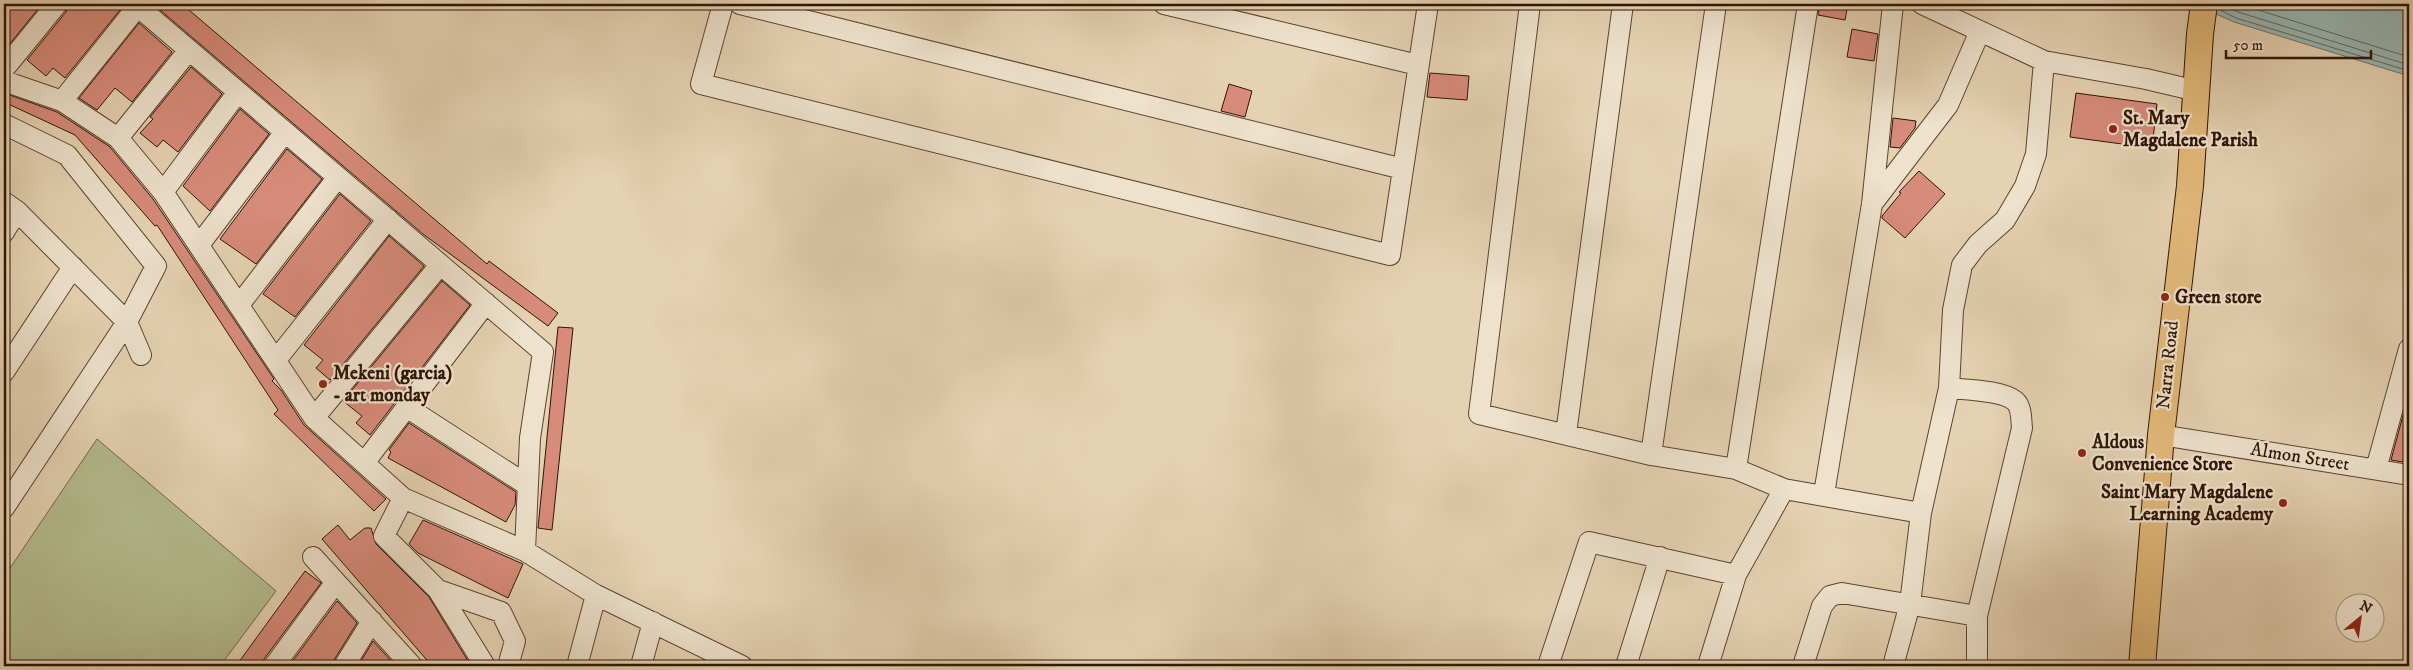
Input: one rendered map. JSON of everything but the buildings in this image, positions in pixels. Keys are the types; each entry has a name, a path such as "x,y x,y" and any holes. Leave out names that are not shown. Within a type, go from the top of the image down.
{"main road":[{"name":"Narra Road","path":"2142,666 2161,435 2190,186 2200,34 2204,4"}],"street":[{"path":"4,69 57,4"},
{"path":"723,4 701,84 1390,255 1428,4"},
{"path":"740,4 1403,168"},
{"path":"1164,4 1418,65"},
{"path":"1530,4 1479,414 1651,455 1736,470 1784,489 1824,494 1921,513"},
{"path":"1566,434 1623,4"},
{"path":"1651,455 1716,4"},
{"path":"1736,470 1808,4"},
{"path":"1824,494 1872,204 1893,4"},
{"path":"1922,4 2044,61 2146,79 2197,91"},
{"path":"62,100 137,5 543,352 530,438 525,551"},
{"path":"1872,204 1948,105 1980,31"},
{"path":"118,138 190,50"},
{"path":"1893,666 1910,604 1921,513 1949,388 1953,310 1962,265 1978,244 2005,220 2025,186 2036,154 2044,61"},
{"path":"4,81 62,100 118,138 163,192 314,418 403,498 525,551 596,594 653,622 709,659 742,666"},
{"path":"163,192 238,92"},
{"path":"4,124 67,155 156,266 127,322 4,508"},
{"path":"199,245 285,132"},
{"path":"239,304 338,177"},
{"path":"4,232 11,207 127,322 140,355"},
{"path":"276,360 388,219"},
{"path":"314,418 440,265"},
{"path":"4,372 73,267"},
{"path":"364,463 408,408 486,303"},
{"path":"2376,469 2409,349"},
{"path":"1949,388 1998,394 2016,401 2020,409 2022,428 1977,616 1977,666"},
{"path":"408,408 527,485"},
{"name":"Almon Street","path":"2161,435 2409,475"},
{"path":"1708,666 1736,575 1784,489"},
{"path":"403,498 384,536 438,590 485,666"},
{"path":"1548,666 1589,542 1660,556 1736,575"},
{"path":"1626,666 1660,556"},
{"path":"313,557 412,666"},
{"path":"274,666 336,582"},
{"path":"438,590 501,612 515,641 508,666"},
{"path":"577,666 596,594"},
{"path":"1803,666 1822,606 1830,596 1842,594 1977,616"},
{"path":"344,666 372,621"},
{"path":"641,666 653,622"}],"green space":[{"path":"97,439 276,591 220,666 4,666 4,577"}],"water":[{"path":"2194,4 2409,4 2409,76 2234,22"}],"place":[{"name":"St. Mary Magdalene Parish","path":"2113,129"},
{"name":"Green store","path":"2165,297"},
{"name":"Mekeni (garcia) - art monday","path":"323,384"},
{"name":"Aldous Convenience Store","path":"2082,453"},
{"name":"Saint Mary Magdalene Learning Academy","path":"2283,503"}]}
